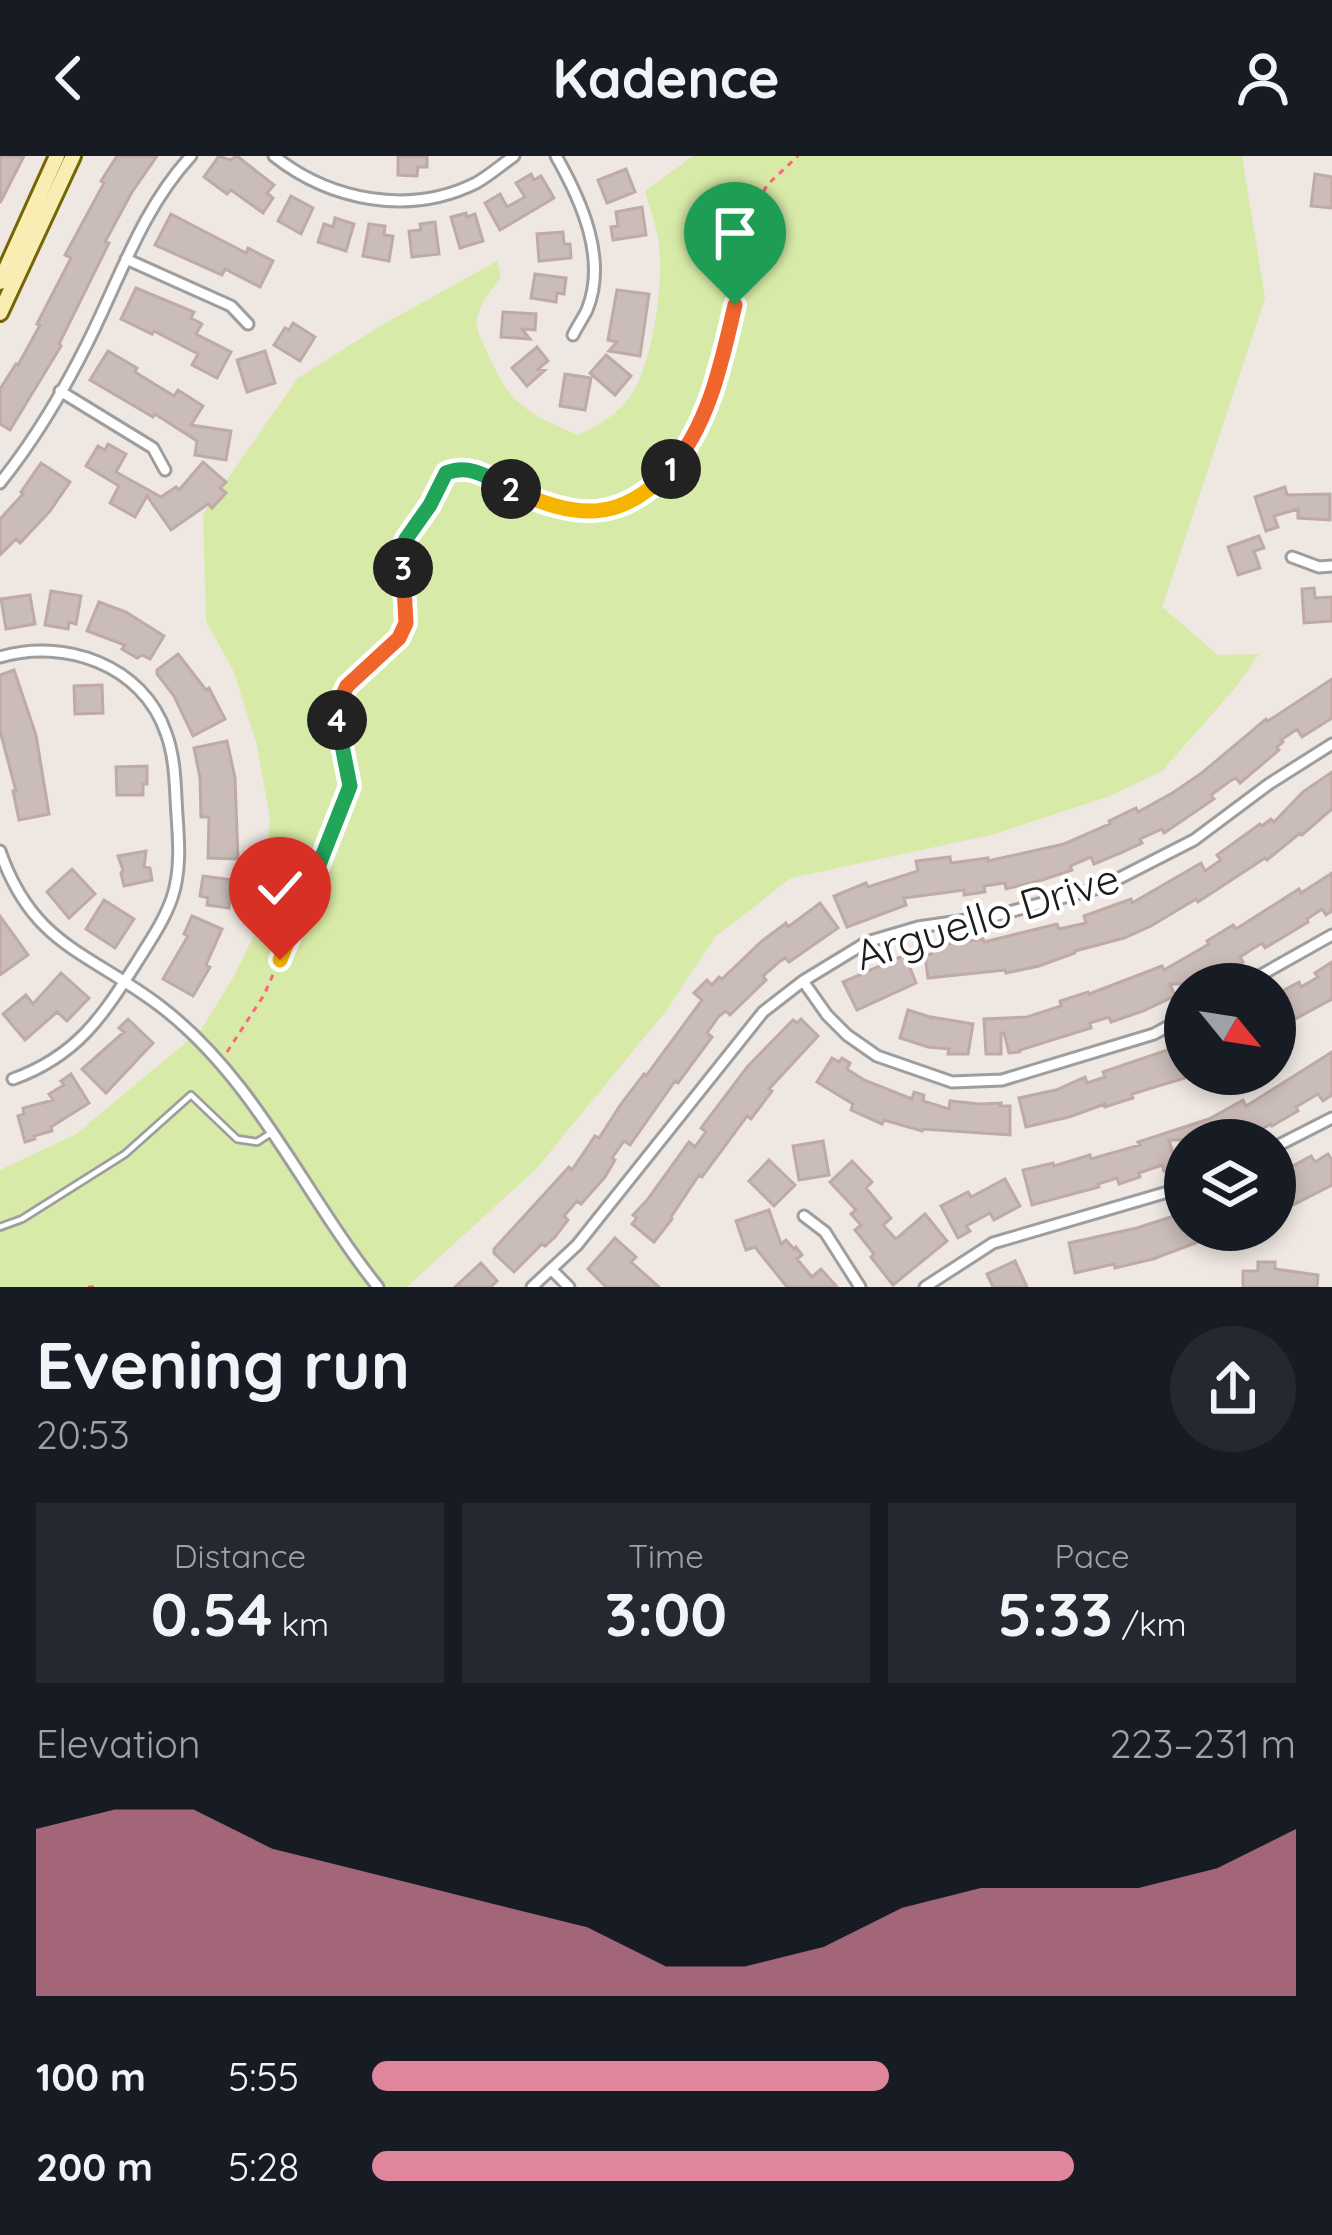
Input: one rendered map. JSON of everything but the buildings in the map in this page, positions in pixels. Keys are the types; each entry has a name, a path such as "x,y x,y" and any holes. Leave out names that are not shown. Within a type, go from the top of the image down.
{"main road":[{"path":"0,282 57,156"},
{"path":"0,313 73,156"}],"street":[{"path":"0,483 86,346 159,197 191,156"},
{"path":"274,156 304,176 348,195 407,202 432,200 478,182 514,156"},
{"path":"556,156 577,194 591,242 588,307 573,335"},
{"path":"126,259 231,306 248,324"},
{"path":"60,391 153,448 165,470"},
{"path":"1292,557 1319,567 1332,566"},
{"path":"0,657 43,649 80,654 104,664 152,705 174,761 179,858 173,895 161,923 97,1022 66,1052 13,1079"},
{"name":"Arguello Drive","path":"532,1287 577,1245 763,1012 803,981 867,942 918,927 994,916 1102,887 1194,840 1332,744"},
{"path":"0,851 15,887 42,924 76,954 161,1007 219,1062 378,1287"},
{"path":"1282,963 1332,935"},
{"path":"803,981 827,1015 877,1056 952,1082 1002,1080 1164,1029"},
{"path":"1296,1136 1332,1118"},
{"path":"925,1287 993,1243 1164,1193"},
{"path":"804,1216 825,1232 860,1287"},
{"path":"551,1269 568,1287"}],"lane":[{"path":"0,1227 22,1219 124,1154 191,1095 237,1139 257,1142 272,1133"}],"path":[{"path":"219,1062 264,995 350,786 337,721 340,701 347,686 399,638 406,623 402,548 446,473 462,468 478,471 544,504 591,513 623,506 660,482 688,448 705,414 762,195 798,156"},
{"path":"88,1287 99,1287"}],"green space":[{"path":"693,156 1242,156 1265,298 1162,607 1218,655 1259,654 1162,771 1110,796 991,835 791,878 715,937 666,1011 536,1169 407,1287 0,1287 0,1170 76,1134 201,1030 259,926 270,818 256,741 233,670 206,621 203,514 298,378 497,261 501,276 481,307 478,332 513,397 534,414 578,435 611,416 636,387 656,314 660,253 645,191"}],"route":[{"path":"280,960 350,786 337,721 340,701 347,686 399,638 406,623 402,548 446,473 462,468 478,471 544,504 591,513 623,506 643,495 672,468 698,430 735,305"}]}
